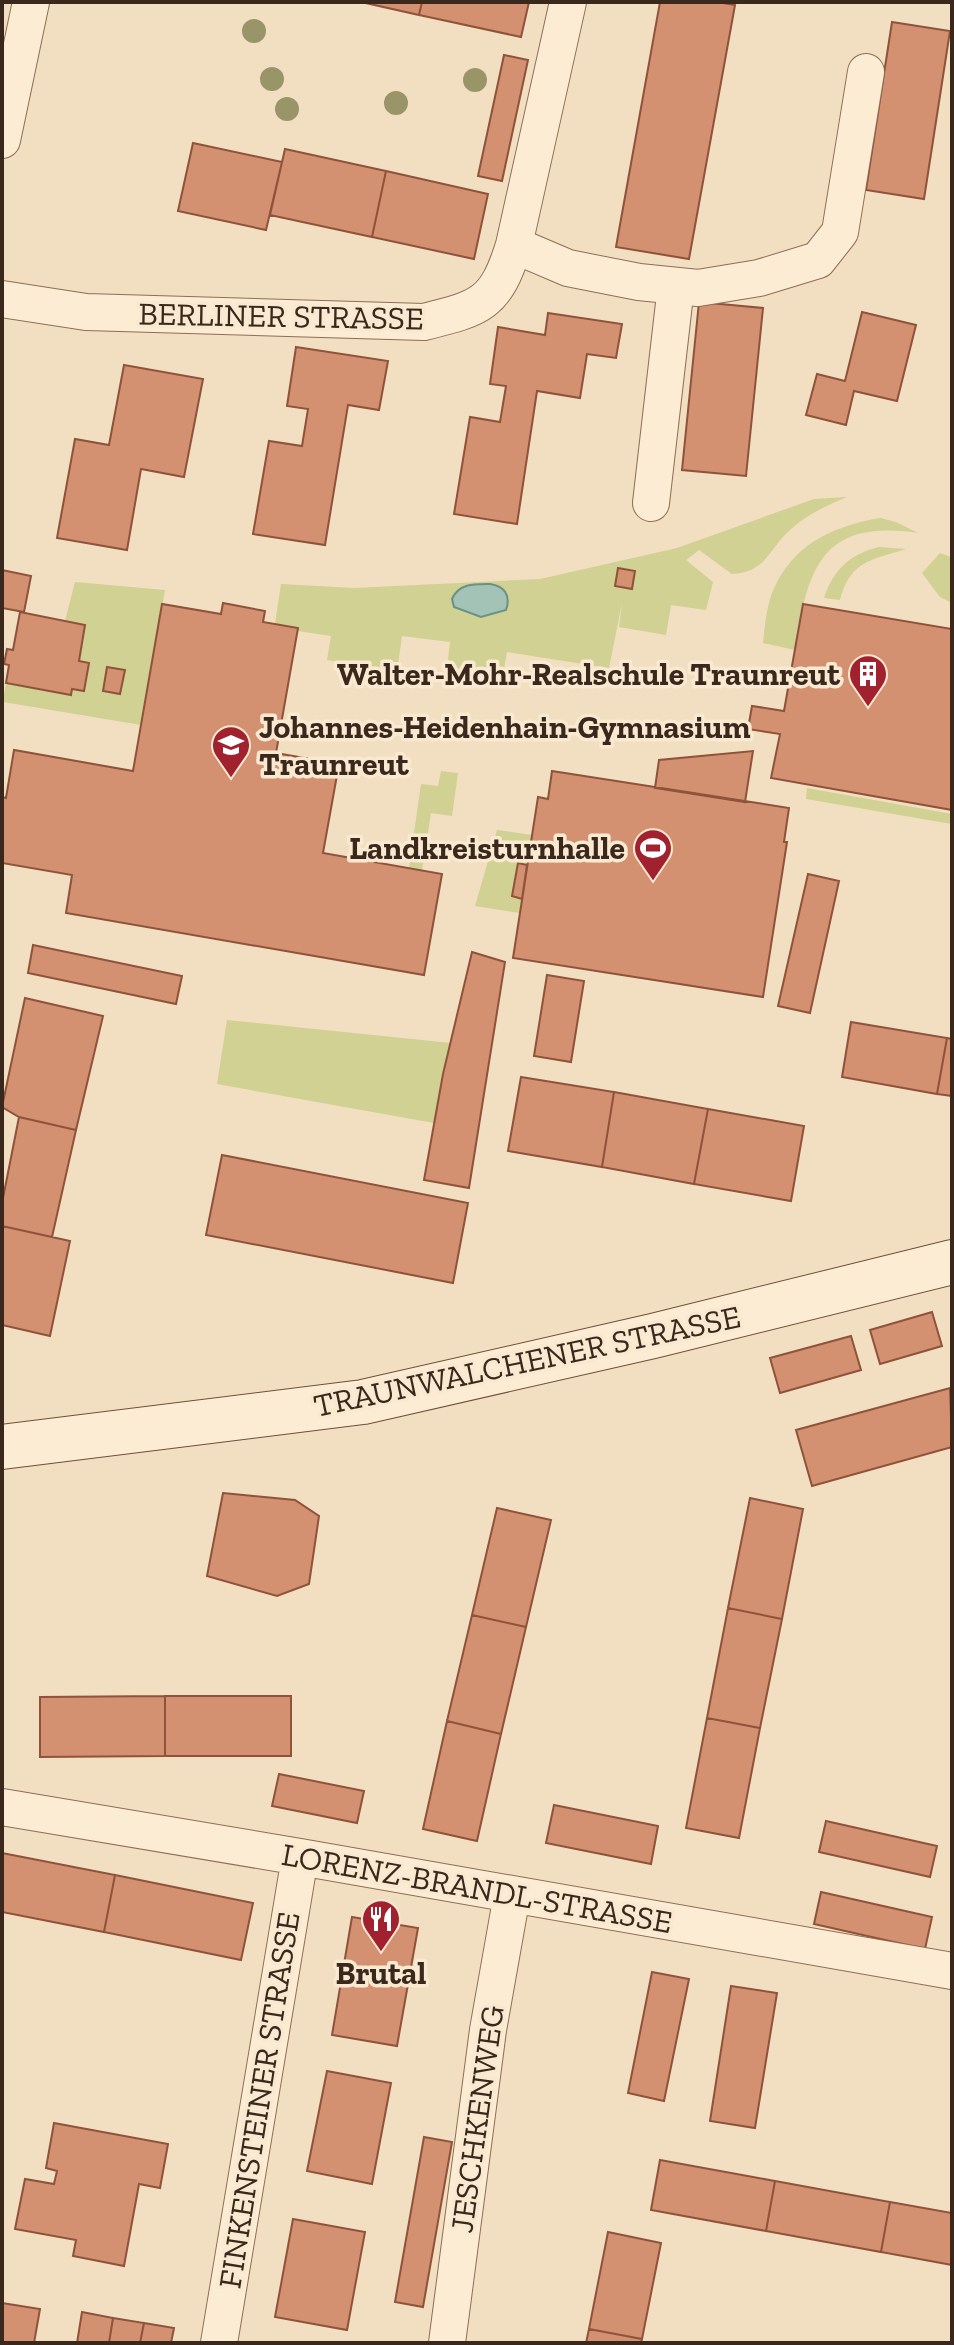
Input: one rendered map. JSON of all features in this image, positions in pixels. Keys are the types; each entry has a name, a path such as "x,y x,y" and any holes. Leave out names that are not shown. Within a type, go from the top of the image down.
{"main road":[{"name":"TRAUNWALCHENER STRASSE","path":"2,1447 363,1402 653,1336 952,1262"}],"street":[{"path":"3,125 31,2"},
{"name":"BERLINER STRASSE","path":"2,299 86,312 424,322 464,312 488,298 505,276 568,2"},
{"path":"514,245 568,268 639,282 698,288 759,278 818,260 840,232 866,72"},
{"path":"651,503 676,286"},
{"name":"LORENZ-BRANDL-STRASSE","path":"2,1807 952,1971"},
{"name":"FINKENSTEINER STRASSE","path":"219,2343 300,1857"},
{"name":"JESCHKENWEG","path":"447,2343 479,2091 512,1895"}],"green space":[{"path":"847,497 797,524 753,569 732,574 699,550 686,560 713,582 706,610 671,605 666,635 619,627 622,603 609,668 507,652 501,686 446,677 450,642 402,636 397,671 327,660 331,636 275,624 281,584 354,588 540,579 677,548 814,499"},
{"path":"880,518 918,533 885,531 860,534 840,542 825,556 814,573 806,595 795,650 763,643 774,589 796,556 834,531"},
{"path":"879,547 906,549 872,560 856,570 844,587 840,600 824,598 832,579 844,565 859,554"},
{"path":"940,553 951,557 952,603 940,597 922,573"},
{"path":"75,582 165,590 141,725 3,702 6,683 70,695 72,689 84,691 89,663 79,661 85,625 65,621"},
{"path":"441,771 458,773 452,816 431,813 422,870 409,868 421,784 438,786"},
{"path":"807,788 952,814 952,824 806,799"},
{"path":"497,830 532,835 527,865 518,864 512,896 522,899 519,913 475,906"},
{"path":"227,1020 451,1043 434,1123 217,1084"}],"shaded area":[{"path":"490,584 506,592 506,610 481,617 454,607 452,599 459,590"}],"building":[{"path":"361,2 422,2 419,15"},
{"path":"422,2 529,2 521,37 419,15"},
{"path":"660,2 735,5 689,259 616,247"},
{"path":"892,22 950,31 924,199 866,190"},
{"path":"504,55 528,60 502,181 478,176"},
{"path":"193,143 282,162 266,230 178,211"},
{"path":"285,149 386,171 372,237 270,215"},
{"path":"386,171 488,194 474,259 372,237"},
{"path":"699,302 763,308 746,476 682,470"},
{"path":"862,312 916,325 897,401 854,391 846,425 806,415 817,374 845,381"},
{"path":"548,313 622,324 616,358 587,354 580,398 537,391 517,524 454,514 470,417 500,422 506,386 490,384 498,327 545,335"},
{"path":"296,347 388,361 379,410 348,405 325,545 253,534 269,441 302,446 308,409 287,406"},
{"path":"124,365 203,379 184,477 141,469 127,550 57,538 75,439 109,445"},
{"path":"618,568 635,571 632,589 615,586"},
{"path":"2,570 31,576 24,612 2,608"},
{"path":"223,603 265,611 263,622 298,628 276,753 339,764 323,853 442,874 424,975 66,913 72,875 2,863 2,797 6,798 14,750 133,771 162,604 221,614"},
{"name":"Walter-Mohr-Realschule Traunreut","path":"803,604 952,629 952,810 771,778 780,734 748,729 752,706 784,711"},
{"path":"20,612 85,625 79,661 89,663 84,691 72,689 71,695 6,683 9,665 4,664 7,649 13,650"},
{"path":"107,667 125,670 120,694 103,691"},
{"name":"Landkreisturnhalle","path":"753,751 745,802 655,788 659,760"},
{"name":"Landkreisturnhalle","path":"552,771 789,808 784,842 787,842 763,997 513,958 538,797 548,799"},
{"path":"518,863 527,865 522,899 512,896"},
{"path":"808,874 839,881 810,1013 778,1006"},
{"path":"33,945 182,976 176,1004 28,973"},
{"path":"472,952 505,962 469,1188 424,1180 443,1074"},
{"path":"547,975 584,981 571,1062 534,1056"},
{"path":"25,998 103,1016 76,1130 19,1117 2,1107"},
{"path":"851,1022 947,1038 937,1094 842,1077"},
{"path":"947,1038 952,1039 952,1096 937,1094"},
{"path":"521,1077 614,1092 602,1167 508,1151"},
{"path":"614,1092 708,1109 694,1184 602,1167"},
{"path":"708,1109 804,1126 791,1201 694,1184"},
{"path":"19,1117 76,1130 52,1237 2,1226 2,1203"},
{"path":"222,1155 468,1203 453,1283 206,1235"},
{"path":"2,1226 70,1241 50,1336 2,1325"},
{"path":"932,1312 942,1346 880,1364 870,1330"},
{"path":"851,1336 861,1370 780,1393 770,1358"},
{"path":"950,1388 952,1447 812,1486 796,1430"},
{"path":"223,1493 295,1500 319,1516 309,1584 277,1596 207,1576"},
{"path":"750,1498 803,1509 782,1619 728,1608"},
{"path":"497,1508 551,1520 526,1627 472,1615"},
{"path":"728,1608 782,1619 760,1728 707,1718"},
{"path":"472,1615 526,1627 501,1734 447,1721"},
{"path":"165,1696 291,1696 291,1756 165,1756"},
{"path":"165,1696 165,1756 40,1757 40,1697"},
{"path":"707,1718 760,1728 739,1838 686,1828"},
{"path":"447,1721 501,1734 477,1841 423,1829"},
{"path":"279,1774 364,1791 357,1823 272,1806"},
{"path":"554,1805 658,1826 651,1864 546,1843"},
{"path":"826,1821 937,1846 930,1877 819,1852"},
{"path":"2,1853 115,1875 104,1932 2,1912"},
{"path":"115,1875 253,1903 241,1960 104,1932"},
{"path":"821,1892 932,1917 925,1949 814,1924"},
{"path":"352,1917 418,1928 397,2046 332,2035"},
{"path":"652,1972 689,1979 664,2101 628,2093"},
{"path":"731,1986 777,1993 755,2128 710,2121"},
{"path":"327,2071 391,2083 372,2184 307,2171"},
{"path":"54,2123 168,2144 160,2188 139,2184 124,2266 73,2256 76,2240 15,2229 25,2179 54,2184 57,2171 46,2168"},
{"path":"424,2137 452,2142 423,2307 395,2302"},
{"path":"660,2160 775,2181 766,2231 651,2210"},
{"path":"775,2181 890,2202 881,2252 766,2231"},
{"path":"890,2202 952,2213 952,2265 881,2252"},
{"path":"293,2219 365,2232 347,2330 275,2317"},
{"path":"608,2232 661,2243 642,2339 589,2329"},
{"path":"2,2303 40,2309 34,2343 2,2343"},
{"path":"82,2312 113,2318 109,2343 77,2343"},
{"path":"113,2318 144,2323 140,2343 109,2343"},
{"path":"144,2323 174,2328 171,2343 140,2343"},
{"path":"589,2329 642,2339 641,2343 586,2343"}],"place":[{"name":"Walter-Mohr-Realschule Traunreut","path":"868,708"},
{"name":"Johannes-Heidenhain-Gymnasium Traunreut","path":"231,779"},
{"name":"Landkreisturnhalle","path":"653,882"},
{"name":"Brutal","path":"381,1953"}]}
